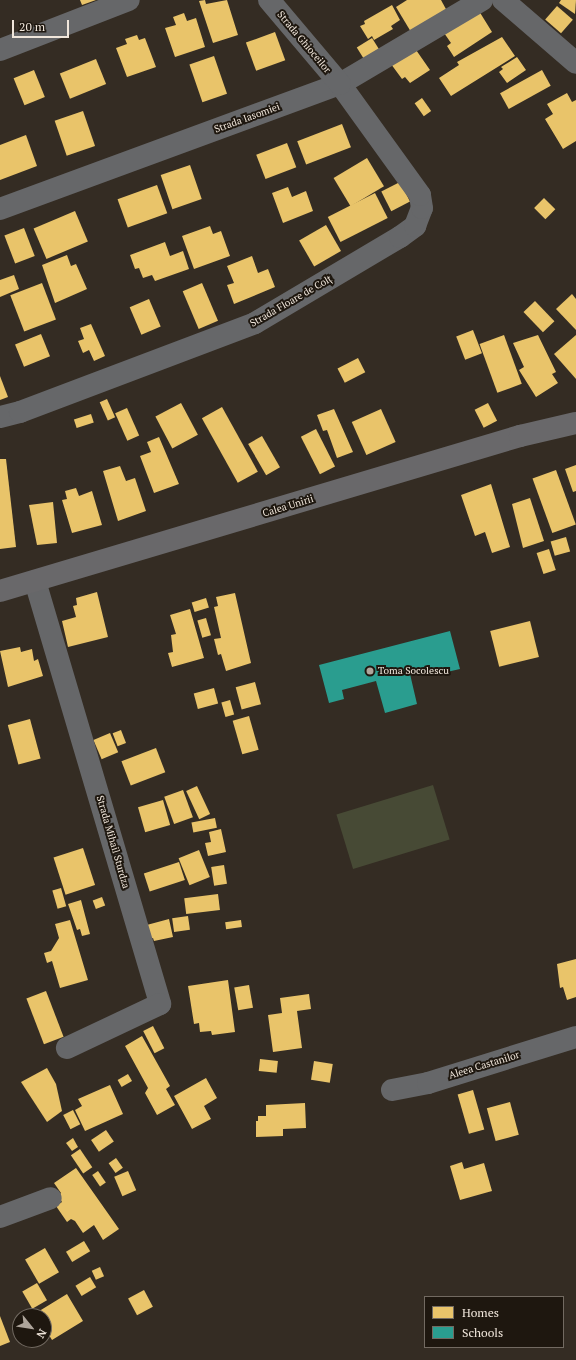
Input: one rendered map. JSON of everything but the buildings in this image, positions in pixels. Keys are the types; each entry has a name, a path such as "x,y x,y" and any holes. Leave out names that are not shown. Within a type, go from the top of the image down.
{"main road":[{"name":"Calea Unirii","path":"0,591 520,436 576,424"}],"street":[{"path":"0,50 130,0"},
{"name":"Strada Ghioceilor","path":"269,0 340,84"},
{"name":"Strada Iasomiei","path":"0,210 340,84 482,0"},
{"path":"503,0 576,63"},
{"name":"Strada Floare de Colț","path":"0,417 20,412 255,323 400,237 415,226 422,208 420,195 340,84"},
{"name":"Strada Mihail Sturdza","path":"35,581 160,1004 67,1048"},
{"name":"Aleea Castanilor","path":"392,1090 428,1083 576,1037"},
{"path":"0,1217 51,1198"}],"green space":[{"path":"433,785 450,840 353,869 336,815"}],"place":[{"name":"Toma Socolescu","path":"370,671"}]}
